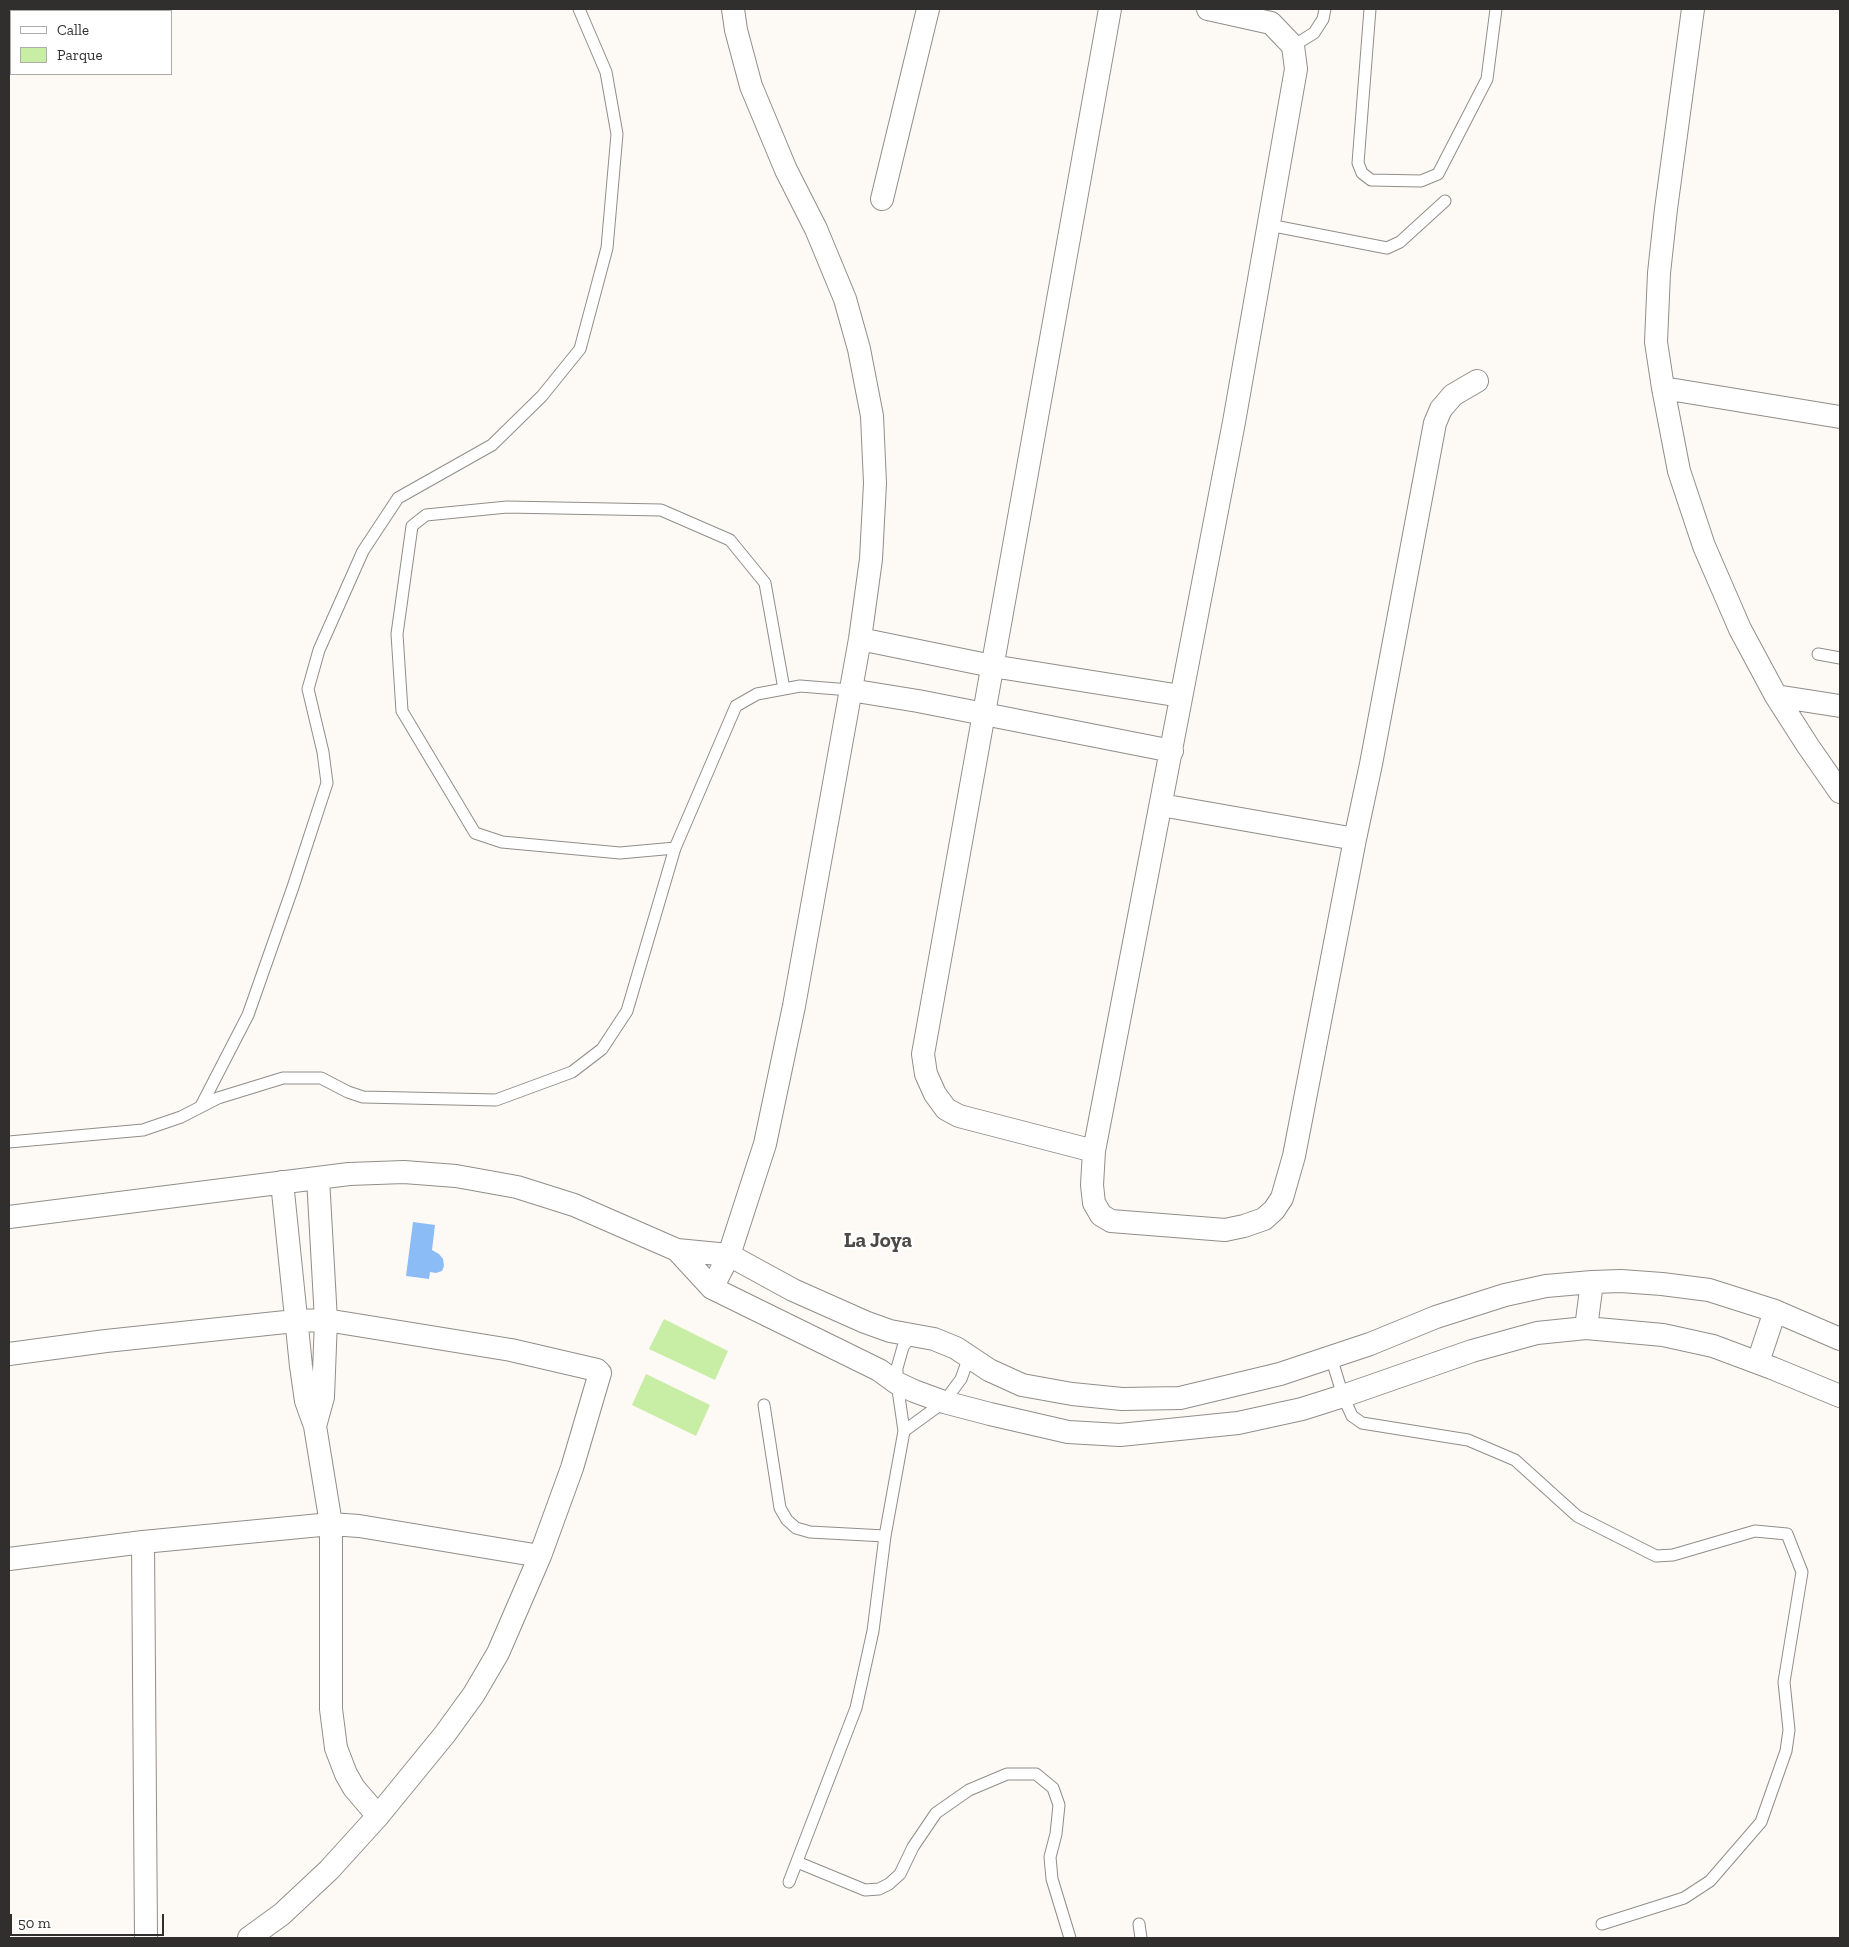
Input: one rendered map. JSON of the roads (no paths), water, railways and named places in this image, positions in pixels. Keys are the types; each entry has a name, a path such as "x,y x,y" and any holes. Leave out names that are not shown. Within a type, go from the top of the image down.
{"street":[{"path":"712,1288 729,1255 765,1144 794,1006 860,639 871,559 875,483 872,416 859,349 845,299 816,229 786,170 751,86 736,30 734,9"},
{"path":"882,199 928,9"},
{"path":"1094,1151 960,1116 946,1109 935,1094 926,1074 923,1054 1110,9"},
{"path":"1208,9 1271,23 1293,46 1296,69 1234,422 1162,805 1094,1151 1092,1185 1094,1204 1101,1215 1111,1221 1225,1230 1264,1219 1274,1210 1282,1198 1294,1156 1355,839 1372,764 1435,424 1441,409 1453,395 1477,381"},
{"path":"1693,9 1659,274 1656,342 1663,388 1680,471 1704,546 1740,629 1776,696 1840,792"},
{"path":"1663,388 1840,417"},
{"path":"860,639 992,666 1181,696"},
{"path":"850,690 1172,751"},
{"path":"1776,696 1840,706"},
{"path":"1162,805 1355,839"},
{"path":"9,1217 350,1174 404,1172 456,1176 517,1186 574,1206 677,1250 729,1255 793,1290 864,1322 890,1331 934,1340 956,1348 989,1370 1022,1385 1072,1394 1122,1399 1180,1398 1280,1374 1370,1344 1436,1317 1505,1295 1546,1286 1592,1282 1621,1281 1708,1290 1775,1311 1840,1339"},
{"path":"315,1426 323,1397 326,1320 318,1178"},
{"path":"282,1182 295,1321 306,1401 315,1426 332,1524 331,1709 336,1748 346,1774 354,1788 378,1816"},
{"path":"677,1250 712,1288 879,1370 897,1383 944,1402 1068,1432 1120,1435 1238,1423 1302,1409 1472,1351 1537,1333 1586,1328 1663,1335 1712,1346 1758,1362 1840,1396"},
{"path":"290,1264 322,1262"},
{"path":"1586,1328 1592,1282"},
{"path":"1758,1362 1775,1311"},
{"path":"9,1354 106,1341 295,1321 326,1320 511,1350 599,1371 600,1375 572,1468 540,1556 498,1653 474,1694 445,1734 378,1816 323,1876 282,1914 249,1938"},
{"path":"9,1560 143,1542 332,1524 359,1526 540,1556"},
{"path":"143,1542 146,1938"}],"lane":[{"path":"201,1106 248,1015 327,784 308,689 319,650 363,551 398,498 492,445 542,396 580,349 607,248 617,134 606,72 579,9"},
{"path":"1293,46 1314,33 1323,19 1325,9"},
{"path":"1370,9 1358,163 1362,174 1371,180 1421,182 1438,174 1487,79 1496,9"},
{"path":"1269,225 1387,248 1400,242 1445,201"},
{"path":"674,848 620,852 502,842 475,833 402,711 396,634 412,526 426,515 507,507 661,510 730,540 765,583 784,689"},
{"path":"1818,654 1840,658"},
{"path":"9,1142 143,1130 181,1117 218,1098 283,1078 321,1078 348,1092 363,1097 496,1100 572,1072 602,1049 627,1011 674,848 736,706 757,694 800,686 850,690"},
{"path":"789,1882 856,1708 873,1631 885,1536 904,1431 897,1383 899,1356 911,1336"},
{"path":"904,1431 944,1402 961,1379 969,1357"},
{"path":"1331,1358 1343,1396 1352,1416 1362,1423 1468,1440 1514,1460 1577,1516 1656,1556 1673,1555 1755,1531 1787,1534 1802,1572 1784,1682 1789,1730 1786,1751 1761,1822 1710,1881 1684,1898 1602,1924"},
{"path":"764,1405 780,1508 787,1520 796,1528 810,1532 885,1536"},
{"path":"797,1862 865,1890 879,1889 889,1884 900,1874 913,1847 936,1813 969,1790 1007,1774 1036,1774 1053,1788 1059,1805 1056,1834 1050,1857 1052,1879 1070,1938"},
{"path":"1139,1924 1141,1938"}],"water":[{"path":"413,1222 435,1225 432,1250 443,1259 444,1266 442,1271 430,1272 429,1279 406,1276"}],"district":[{"name":"La Joya","path":"878,1241"}]}
